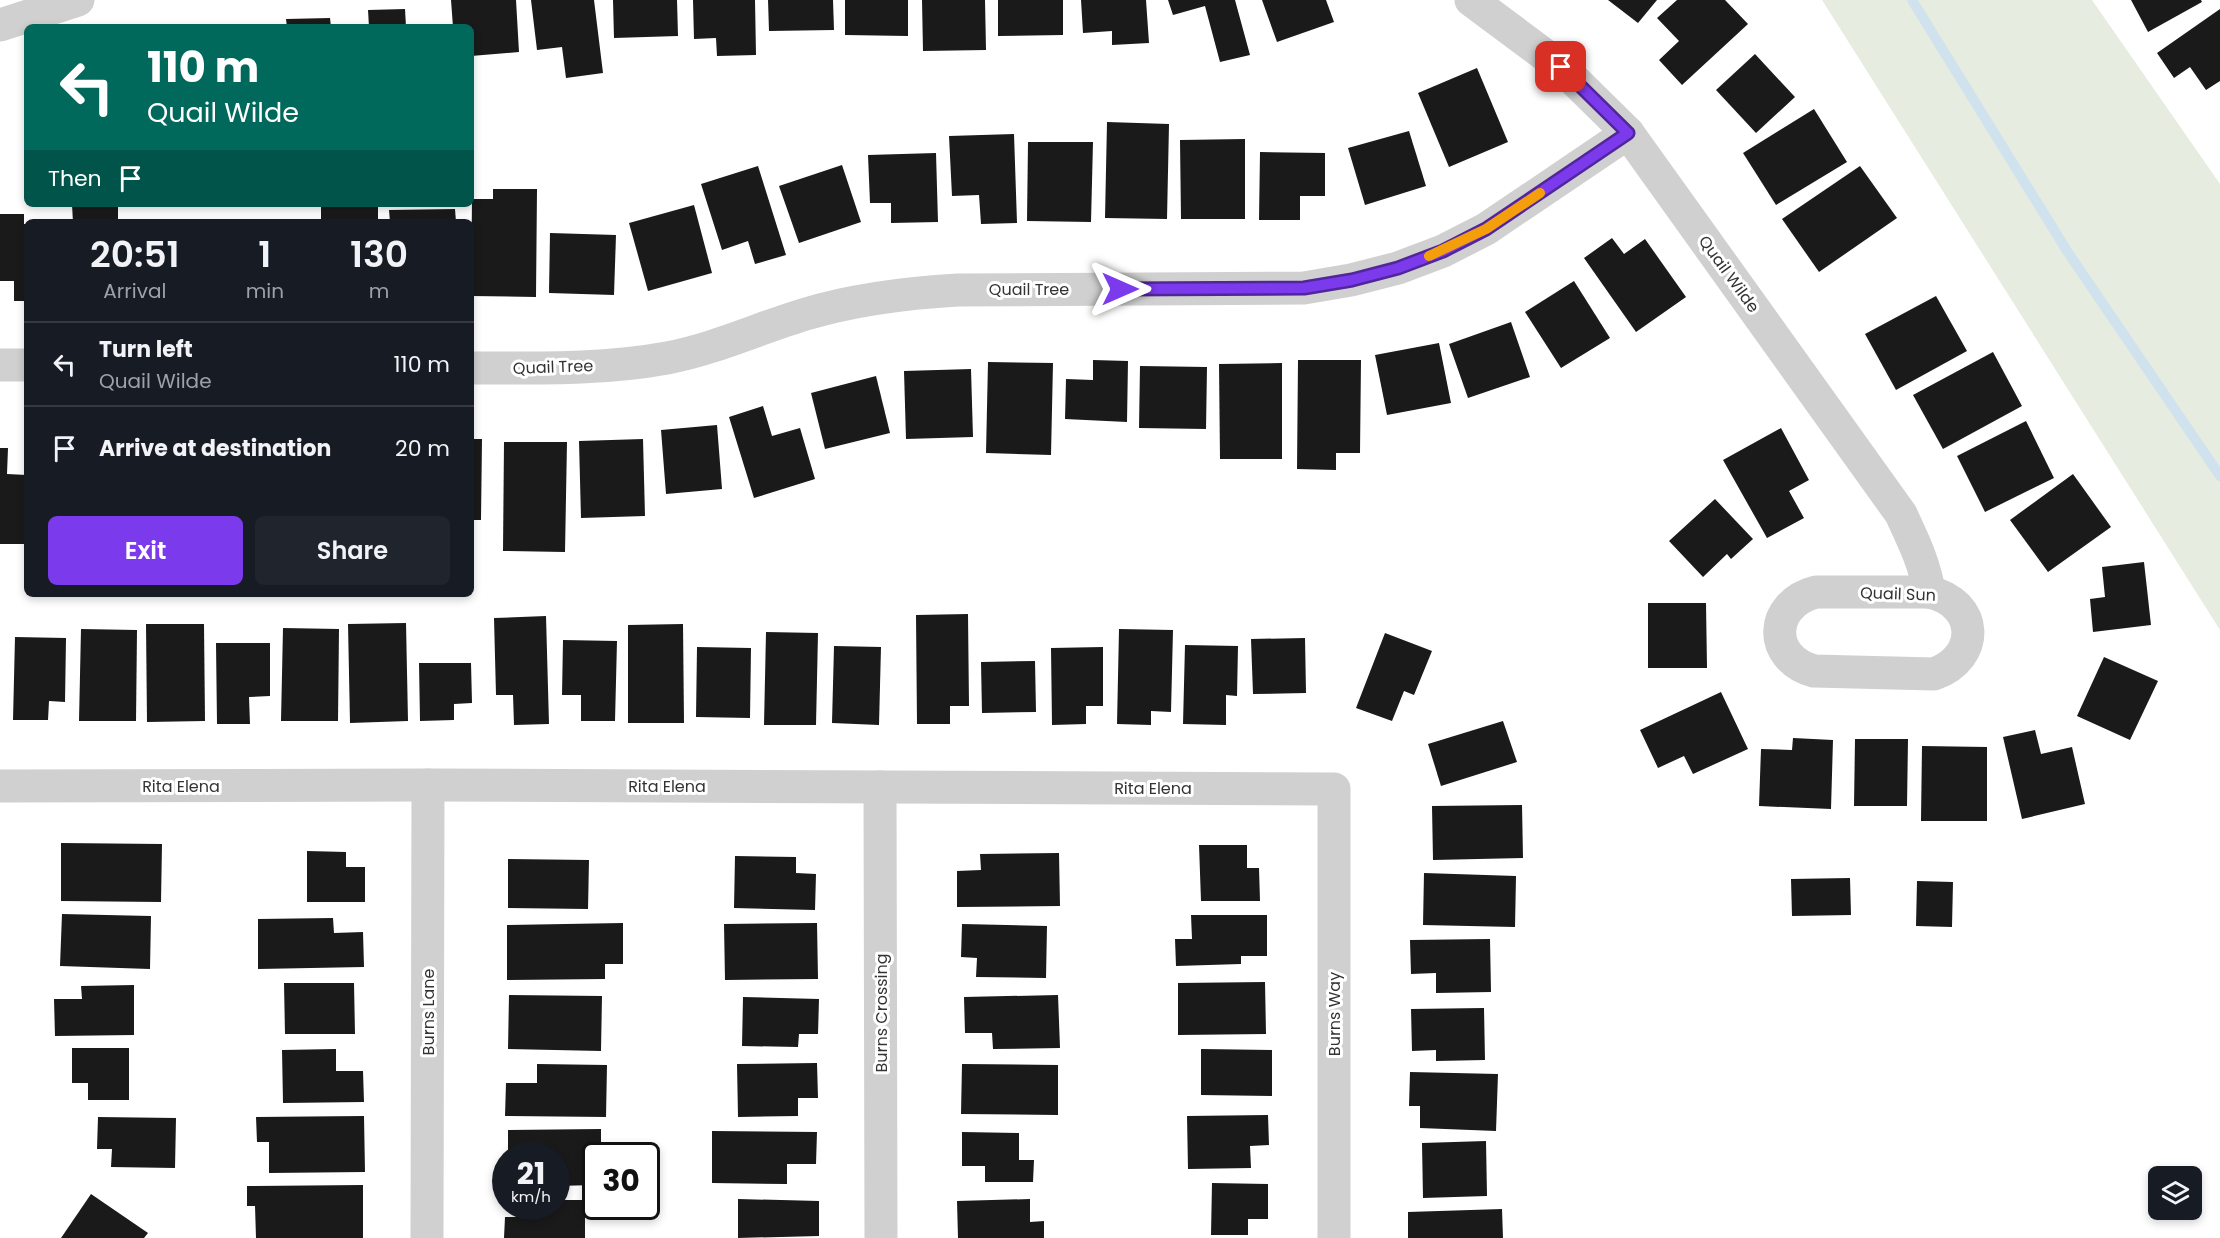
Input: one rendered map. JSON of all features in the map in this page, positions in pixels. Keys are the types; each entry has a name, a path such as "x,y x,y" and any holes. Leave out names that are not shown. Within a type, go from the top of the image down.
{"street":[{"path":"0,25 78,0"},
{"name":"Quail Wilde","path":"1471,0 1561,67 1628,133 1901,514 1918,549 1926,572 1929,592"},
{"name":"Quail Tree","path":"474,368 568,369 666,358 717,346 804,314 854,300 906,292 1304,288 1352,280 1398,268 1443,251 1486,229 1628,133"},
{"path":"0,365 24,365"},
{"name":"Quail Sun","path":"1816,592 1929,592 1943,595 1954,602 1963,613 1968,625 1965,651 1957,662 1946,670 1934,674 1814,671 1802,668 1791,660 1784,650 1780,638 1780,625 1788,608 1803,595 1816,592"},
{"name":"Rita Elena","path":"0,786 428,785 1334,789"},
{"name":"Burns Lane","path":"427,1238 428,785"},
{"name":"Burns Crossing","path":"880,787 881,1238"},
{"name":"Burns Way","path":"1334,789 1334,1238"}],"shaded area":[{"path":"1822,0 2092,0 2220,184 2220,630"}],"building":[{"path":"451,0 516,0 519,52 474,56 474,24 453,24"},
{"path":"531,0 594,0 603,73 566,78 562,47 537,50"},
{"path":"613,0 677,0 678,36 614,38"},
{"path":"693,0 755,0 756,55 717,56 716,38 694,39"},
{"path":"768,0 833,0 834,30 769,31"},
{"path":"845,0 908,0 908,36 845,35"},
{"path":"922,0 985,0 986,50 923,51"},
{"path":"998,0 1063,0 1063,35 998,36"},
{"path":"1081,0 1146,0 1149,43 1112,45 1112,31 1083,33"},
{"path":"1168,0 1235,0 1250,55 1220,62 1205,6 1173,15"},
{"path":"1262,0 1326,0 1334,22 1277,42"},
{"path":"1608,0 1657,0 1638,23"},
{"path":"1677,0 1725,0 1748,24 1682,85 1659,60 1679,41 1657,18"},
{"path":"2131,0 2201,0 2202,2 2148,32"},
{"path":"405,9 406,24 369,24 368,10"},
{"path":"2220,9 2220,81 2206,90 2190,67 2174,78 2157,53"},
{"path":"330,18 331,24 287,24 286,19"},
{"path":"1755,54 1795,97 1756,133 1716,90"},
{"path":"1477,68 1508,142 1449,167 1418,93"},
{"path":"1814,109 1847,162 1776,205 1743,153"},
{"path":"1107,122 1169,124 1167,219 1105,218"},
{"path":"1409,131 1426,186 1365,205 1348,148"},
{"path":"1014,134 1017,223 981,224 979,195 952,196 949,136"},
{"path":"1245,139 1245,219 1181,219 1180,140"},
{"path":"1028,142 1093,142 1091,222 1027,221"},
{"path":"1260,152 1325,153 1325,196 1300,196 1300,220 1259,220"},
{"path":"936,153 938,222 891,223 891,203 870,203 868,155"},
{"path":"842,165 861,222 799,243 779,186"},
{"path":"758,166 786,255 755,264 748,241 722,250 701,184"},
{"path":"1860,166 1897,218 1819,272 1782,219"},
{"path":"493,189 537,189 536,297 474,296 474,219 472,219 472,207 474,207 474,199 493,199"},
{"path":"694,205 712,273 648,291 629,223"},
{"path":"72,207 118,207 118,219 73,219"},
{"path":"321,207 378,207 378,219 321,219"},
{"path":"455,209 456,219 390,219 389,210"},
{"path":"0,214 24,214 24,301 14,301 14,281 0,281"},
{"path":"550,233 616,235 614,295 549,293"},
{"path":"1612,238 1624,254 1645,239 1686,297 1636,332 1584,258"},
{"path":"1574,281 1610,338 1561,368 1525,312"},
{"path":"1936,296 1967,351 1896,390 1865,334"},
{"path":"1511,322 1530,377 1468,398 1449,344"},
{"path":"1439,343 1451,403 1387,415 1375,355"},
{"path":"1993,352 2022,406 1943,449 1913,395"},
{"path":"1093,360 1128,361 1127,422 1065,419 1066,379 1093,380"},
{"path":"1298,360 1361,360 1360,453 1336,453 1336,470 1297,469"},
{"path":"988,362 1053,363 1051,455 986,453"},
{"path":"1282,363 1282,459 1220,459 1219,364"},
{"path":"1140,366 1207,367 1206,429 1139,428"},
{"path":"971,369 973,437 906,439 904,371"},
{"path":"876,376 890,433 825,449 811,393"},
{"path":"763,406 772,436 800,428 815,479 754,498 729,417"},
{"path":"2026,421 2054,478 1985,512 1957,456"},
{"path":"717,425 722,489 666,494 661,430"},
{"path":"1781,428 1809,480 1789,491 1804,518 1767,538 1723,460"},
{"path":"474,439 482,439 481,520 474,520"},
{"path":"643,439 645,516 581,518 579,441"},
{"path":"504,442 567,442 565,552 503,551"},
{"path":"0,448 8,448 7,474 24,475 24,544 0,544"},
{"path":"2073,474 2111,527 2048,572 2010,520"},
{"path":"1715,499 1753,539 1731,559 1727,554 1703,577 1669,541"},
{"path":"2144,562 2151,625 2093,632 2090,599 2105,597 2102,567"},
{"path":"1648,603 1706,603 1707,668 1648,668"},
{"path":"968,614 969,706 950,706 950,724 917,724 916,615"},
{"path":"546,616 549,724 514,725 513,695 496,695 494,618"},
{"path":"406,623 408,721 350,723 348,624"},
{"path":"146,624 204,624 205,721 147,722"},
{"path":"683,624 684,723 628,723 628,625"},
{"path":"283,628 339,629 338,721 281,721"},
{"path":"81,629 137,630 136,721 79,721"},
{"path":"1119,629 1173,630 1171,712 1151,711 1151,725 1117,724"},
{"path":"766,632 818,633 816,725 764,725"},
{"path":"1385,633 1432,651 1414,695 1404,691 1392,721 1356,708"},
{"path":"15,637 66,638 65,702 49,701 48,720 13,720"},
{"path":"1305,638 1306,693 1253,694 1251,639"},
{"path":"563,640 617,641 615,721 581,721 581,695 562,695"},
{"path":"216,643 270,643 270,696 249,697 250,724 217,724"},
{"path":"1185,645 1238,646 1237,696 1226,695 1226,725 1183,724"},
{"path":"834,646 881,647 879,725 832,723"},
{"path":"697,647 751,648 750,718 696,717"},
{"path":"1103,647 1103,706 1086,706 1086,724 1052,725 1051,648"},
{"path":"2104,657 2158,681 2130,740 2077,716"},
{"path":"1035,661 1036,712 982,713 981,662"},
{"path":"419,663 471,663 472,703 454,704 454,720 420,721"},
{"path":"1721,692 1748,749 1693,774 1684,756 1658,768 1640,730"},
{"path":"1503,721 1517,762 1441,786 1428,744"},
{"path":"2035,730 2041,754 2072,747 2085,804 2022,819 2003,737"},
{"path":"1793,738 1833,740 1831,809 1759,806 1761,749 1792,750"},
{"path":"1855,739 1908,739 1907,806 1854,806"},
{"path":"1922,746 1987,747 1987,821 1921,821"},
{"path":"1522,805 1523,858 1433,860 1432,806"},
{"path":"61,843 162,844 161,902 61,901"},
{"path":"1199,845 1247,845 1247,868 1259,868 1260,901 1201,901"},
{"path":"307,851 346,852 346,867 365,867 365,902 307,902"},
{"path":"1059,853 1060,906 957,907 957,871 981,870 980,854"},
{"path":"735,856 796,857 796,873 816,874 815,910 734,908"},
{"path":"508,859 589,860 588,909 508,908"},
{"path":"1424,873 1516,876 1515,927 1423,925"},
{"path":"1850,878 1851,915 1792,916 1791,879"},
{"path":"1917,881 1953,882 1952,927 1916,926"},
{"path":"62,914 151,916 150,969 60,966"},
{"path":"1191,915 1267,915 1267,956 1241,956 1241,964 1176,966 1175,939 1192,939"},
{"path":"333,918 334,933 363,932 364,967 258,969 258,919"},
{"path":"623,923 623,964 605,964 605,979 507,980 507,925"},
{"path":"817,923 818,979 725,980 724,924"},
{"path":"962,924 1047,926 1046,978 976,977 977,958 961,957"},
{"path":"1490,939 1491,992 1436,993 1436,973 1411,974 1410,940"},
{"path":"1265,982 1266,1034 1178,1035 1178,983"},
{"path":"284,983 354,983 355,1034 285,1034"},
{"path":"134,985 134,1035 55,1036 54,999 82,999 81,986"},
{"path":"509,995 602,996 601,1051 508,1049"},
{"path":"1058,995 1060,1048 993,1049 992,1033 965,1033 964,997"},
{"path":"743,997 819,999 818,1034 799,1034 798,1047 742,1046"},
{"path":"1484,1008 1485,1060 1436,1061 1436,1050 1412,1051 1411,1009"},
{"path":"72,1048 129,1048 129,1100 88,1100 88,1083 72,1083"},
{"path":"336,1049 336,1071 363,1071 364,1102 283,1103 282,1050"},
{"path":"1201,1049 1272,1050 1272,1096 1201,1095"},
{"path":"817,1063 818,1098 798,1098 798,1116 738,1117 737,1064"},
{"path":"537,1064 607,1065 606,1117 505,1116 506,1083 537,1083"},
{"path":"962,1064 1058,1065 1058,1115 961,1114"},
{"path":"1410,1072 1498,1074 1496,1131 1420,1128 1420,1106 1409,1106"},
{"path":"1268,1115 1269,1145 1250,1146 1251,1168 1188,1169 1187,1116"},
{"path":"364,1116 365,1172 269,1173 269,1142 257,1142 256,1117"},
{"path":"98,1117 176,1118 175,1168 111,1167 112,1149 97,1149"},
{"path":"601,1129 601,1142 582,1142 582,1185 570,1186 570,1142 508,1142 508,1130"},
{"path":"712,1131 817,1132 816,1164 787,1164 787,1184 712,1183"},
{"path":"962,1132 1019,1133 1019,1160 1034,1160 1033,1182 985,1182 985,1166 962,1166"},
{"path":"1486,1141 1487,1196 1423,1198 1422,1143"},
{"path":"1212,1183 1268,1184 1268,1219 1248,1219 1248,1235 1211,1235"},
{"path":"363,1185 363,1238 256,1238 255,1206 247,1206 247,1186"},
{"path":"91,1194 148,1233 144,1238 61,1238"},
{"path":"738,1199 819,1201 819,1236 738,1238"},
{"path":"1030,1199 1030,1222 1044,1221 1044,1238 958,1238 957,1201"},
{"path":"570,1200 582,1200 585,1238 504,1238 505,1220 570,1220"},
{"path":"1502,1209 1503,1238 1408,1238 1408,1212"}],"waterway":[{"path":"1912,0 2067,251 2220,476"}],"slow traffic":[{"path":"1429,256 1486,229 1540,193"}],"route":[{"path":"1120,289 1304,288 1383,272 1443,251 1486,229 1628,133 1561,67"}]}
